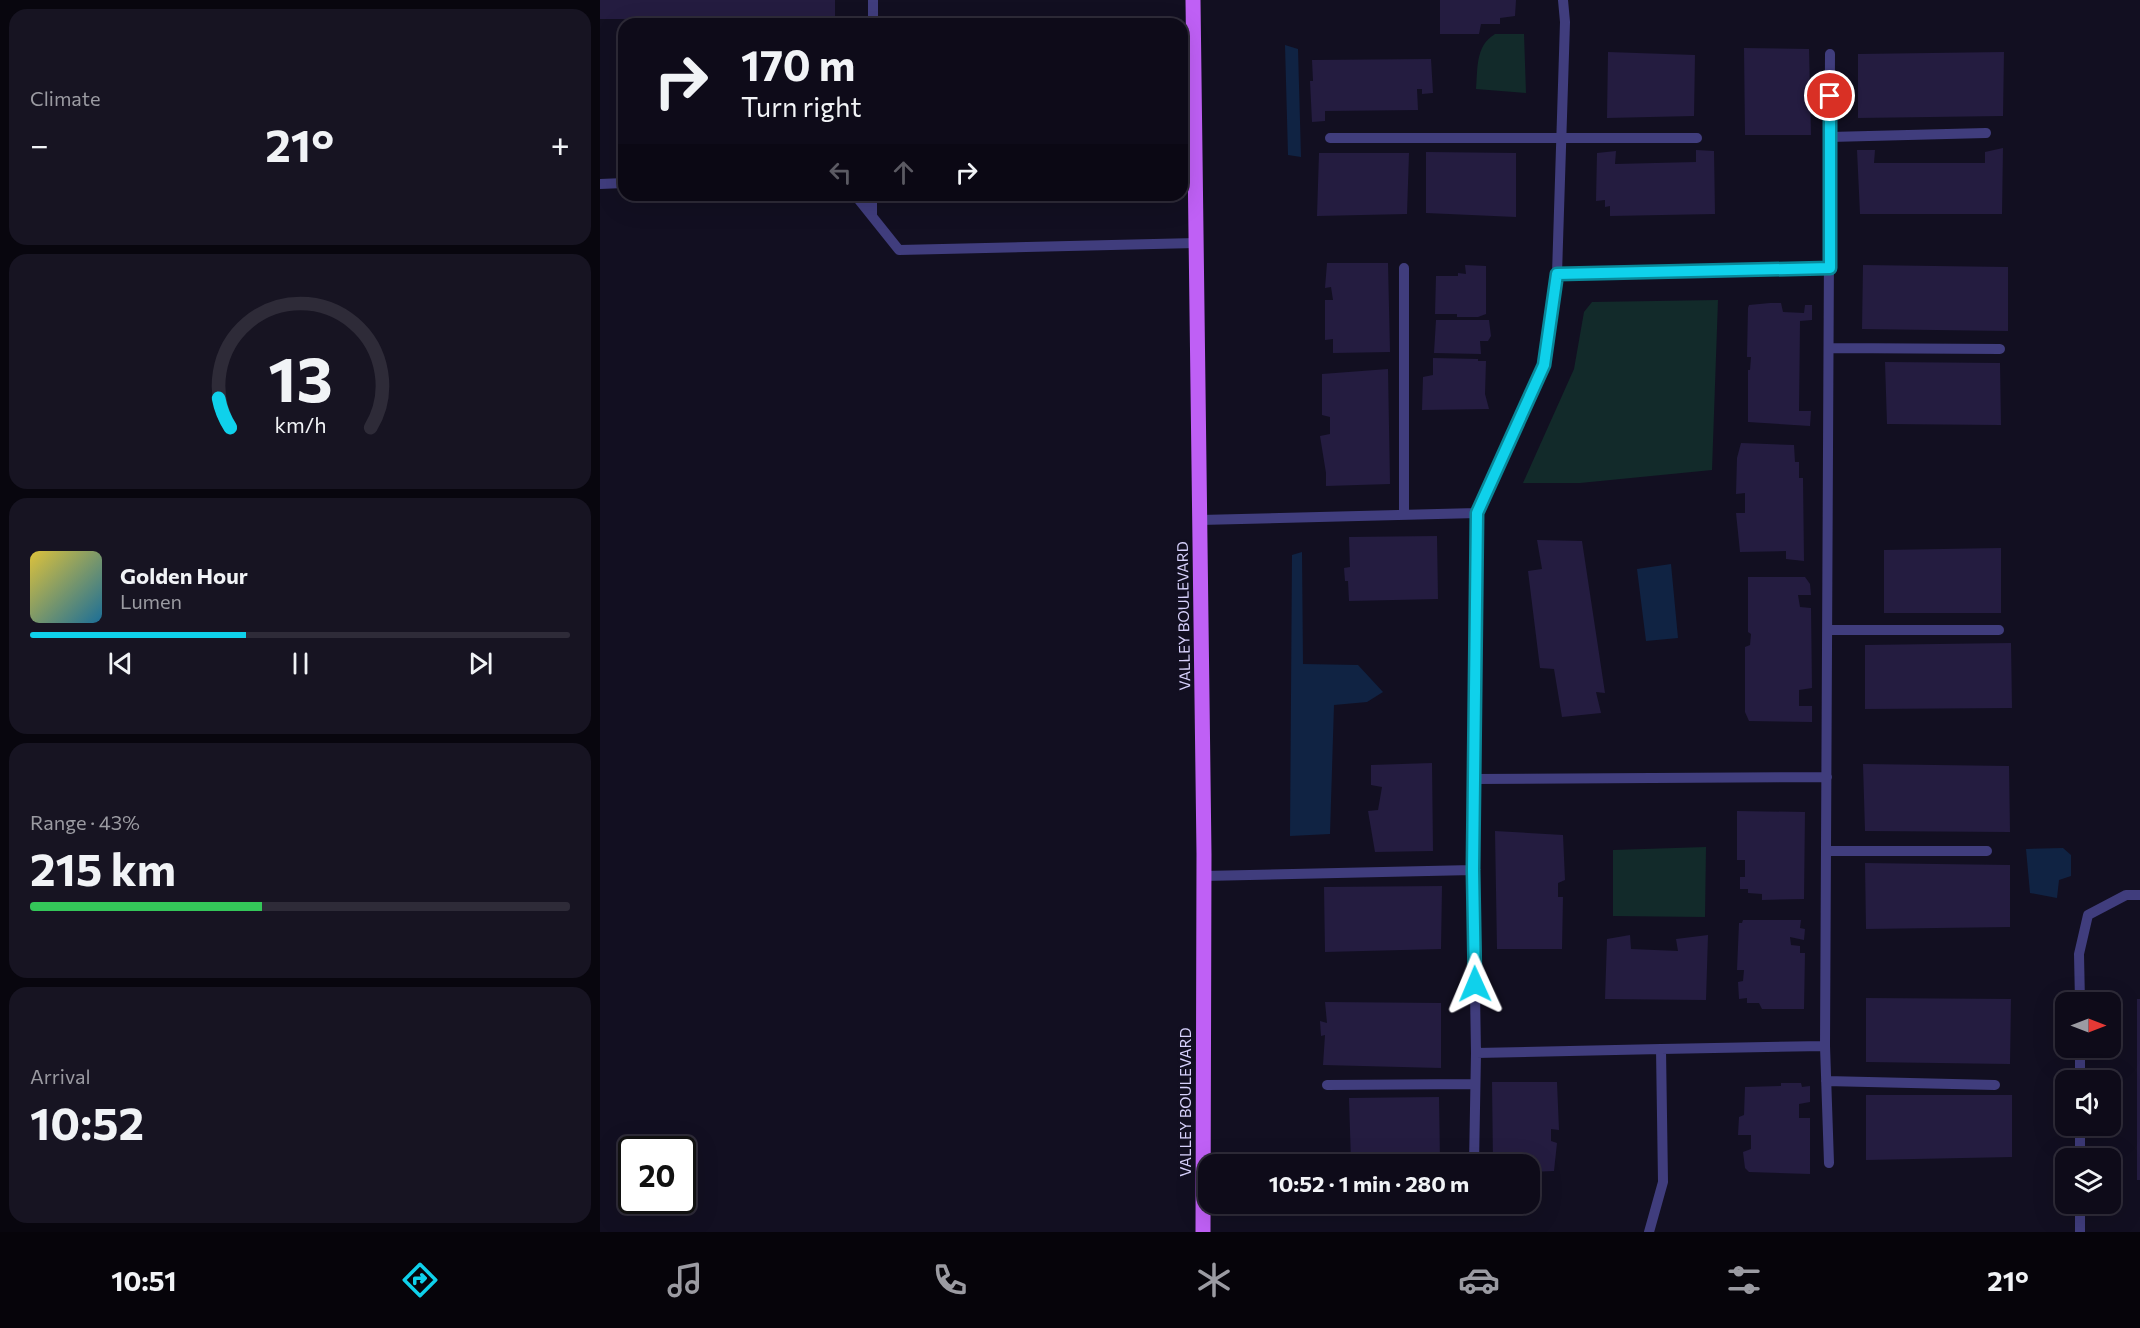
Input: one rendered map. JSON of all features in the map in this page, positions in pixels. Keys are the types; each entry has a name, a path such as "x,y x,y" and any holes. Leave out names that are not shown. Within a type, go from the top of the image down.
{"main road":[{"name":"VALLEY BOULEVARD","path":"1193,0 1204,876 1203,1232"}],"lane":[{"path":"873,0 873,18"},
{"path":"1474,1154 1476,1053 1473,870 1477,513 1544,365 1557,274 1565,22 1563,0"},
{"path":"1829,1163 1826,1081 1826,851 1830,54"},
{"path":"1830,137 1986,134"},
{"path":"1330,138 1697,138"},
{"path":"600,183 618,183"},
{"path":"860,201 899,250 1196,243"},
{"path":"872,201 872,216"},
{"path":"1404,268 1404,515"},
{"path":"1557,274 1830,268"},
{"path":"1830,348 2000,349"},
{"path":"1200,520 1477,513"},
{"path":"1828,630 1999,630"},
{"path":"1474,779 1827,777"},
{"path":"1826,851 1987,851"},
{"path":"1204,876 1473,870"},
{"path":"2079,992 2079,954 2088,915 2126,895 2140,895"},
{"path":"1476,1053 1826,1046"},
{"path":"1649,1232 1663,1182 1660,1049"},
{"path":"1826,1081 1995,1084"},
{"path":"1328,1085 1475,1084"},
{"path":"2080,1214 2080,1232"}],"green space":[{"path":"1495,34 1524,34 1526,93 1476,89 1481,51"},
{"path":"1718,300 1712,470 1580,483 1523,483 1574,369 1584,312 1592,302"},
{"path":"1706,847 1705,917 1613,916 1613,850"}],"water":[{"path":"1285,45 1298,49 1301,157 1288,155"},
{"path":"1302,552 1303,664 1358,665 1383,692 1367,702 1334,705 1330,834 1290,836 1292,555"},
{"path":"1671,564 1678,638 1646,641 1637,569"},
{"path":"2063,848 2071,855 2071,876 2059,880 2057,898 2030,893 2026,849"}],"building":[{"path":"600,0 835,0 835,18 600,19"},
{"path":"1440,0 1516,0 1515,16 1500,18 1500,24 1481,24 1479,34 1440,34"},
{"path":"1744,48 1809,49 1811,135 1745,135"},
{"path":"1608,52 1695,55 1694,116 1607,118"},
{"path":"2004,52 2003,116 1858,118 1858,54"},
{"path":"1431,59 1433,93 1422,94 1422,89 1417,89 1418,110 1325,111 1325,121 1312,122 1310,81 1313,81 1312,60"},
{"path":"2003,148 2002,214 1860,214 1857,150 1875,150 1874,163 1985,163 1985,152"},
{"path":"1696,150 1714,151 1715,214 1610,216 1610,206 1605,207 1605,200 1596,201 1597,153 1616,151 1615,164 1696,162"},
{"path":"1426,152 1516,153 1516,217 1426,213"},
{"path":"1319,153 1409,153 1407,214 1317,216"},
{"path":"1327,263 1388,263 1390,352 1333,353 1333,339 1325,340 1325,300 1333,300 1331,287 1325,288"},
{"path":"1465,265 1486,266 1486,314 1478,317 1457,317 1457,314 1435,314 1436,276 1466,274"},
{"path":"1863,265 2008,267 2008,331 1862,329"},
{"path":"1781,303 1783,312 1804,313 1805,305 1812,305 1812,320 1800,321 1799,411 1811,411 1810,426 1748,422 1748,370 1750,370 1751,357 1747,357 1748,308 1749,305"},
{"path":"1436,320 1489,320 1491,336 1488,341 1480,341 1481,354 1434,353"},
{"path":"1433,358 1486,361 1485,394 1489,409 1422,410 1423,377 1433,375"},
{"path":"1885,362 2000,363 2001,425 1887,424"},
{"path":"1388,369 1390,484 1326,486 1320,436 1330,434 1330,417 1322,415 1322,374"},
{"path":"1741,443 1794,445 1795,462 1799,462 1799,478 1803,478 1804,561 1786,559 1786,551 1740,552 1736,513 1745,513 1745,493 1736,494 1737,458"},
{"path":"1437,536 1438,599 1349,601 1348,581 1345,581 1344,568 1350,567 1349,537"},
{"path":"1537,540 1582,541 1605,693 1596,692 1601,713 1562,717 1554,669 1540,668 1528,571 1542,569"},
{"path":"2001,548 2001,613 1884,613 1884,550"},
{"path":"1748,577 1805,577 1810,584 1811,595 1798,595 1800,607 1811,608 1812,688 1799,690 1799,706 1812,706 1812,722 1749,721 1745,712 1745,647 1750,645 1751,634 1748,632"},
{"path":"2011,643 2012,708 1865,709 1865,645"},
{"path":"1432,763 1433,851 1375,852 1368,811 1378,810 1382,787 1371,785 1371,765"},
{"path":"1863,764 2009,766 2010,832 1865,831"},
{"path":"1737,811 1805,812 1804,899 1762,900 1762,894 1748,893 1748,889 1740,889 1740,877 1745,877 1745,860 1737,860"},
{"path":"1495,831 1563,835 1565,880 1558,883 1558,897 1563,897 1562,949 1497,949"},
{"path":"1865,863 2010,865 2010,927 1866,929"},
{"path":"1442,886 1441,949 1325,952 1324,887"},
{"path":"1743,920 1801,920 1800,928 1805,929 1804,940 1790,937 1791,945 1800,946 1800,953 1805,953 1804,1009 1762,1009 1759,1003 1747,1003 1747,998 1739,999 1738,982 1743,981 1744,970 1737,970 1739,923"},
{"path":"1630,935 1631,949 1678,951 1676,939 1708,935 1706,1000 1605,999 1607,939"},
{"path":"1866,998 2011,999 2010,1064 1866,1062"},
{"path":"2137,999 2140,999 2140,1180 2137,1180"},
{"path":"1325,1002 1441,1003 1441,1068 1323,1065 1325,1035 1321,1036 1320,1021 1327,1023"},
{"path":"1492,1082 1557,1082 1559,1130 1551,1129 1551,1141 1557,1143 1554,1171 1540,1172 1540,1154 1493,1154"},
{"path":"1781,1083 1801,1083 1802,1087 1810,1086 1810,1102 1799,1104 1799,1118 1810,1118 1810,1174 1749,1172 1745,1168 1743,1152 1751,1149 1751,1135 1738,1135 1739,1117 1744,1115 1745,1087 1781,1086"},
{"path":"1866,1095 2012,1095 2012,1157 1866,1160"},
{"path":"1439,1097 1440,1154 1351,1154 1349,1098"}],"route":[{"path":"1475,984 1473,870 1477,513 1544,365 1557,274 1830,268 1830,96"}]}
